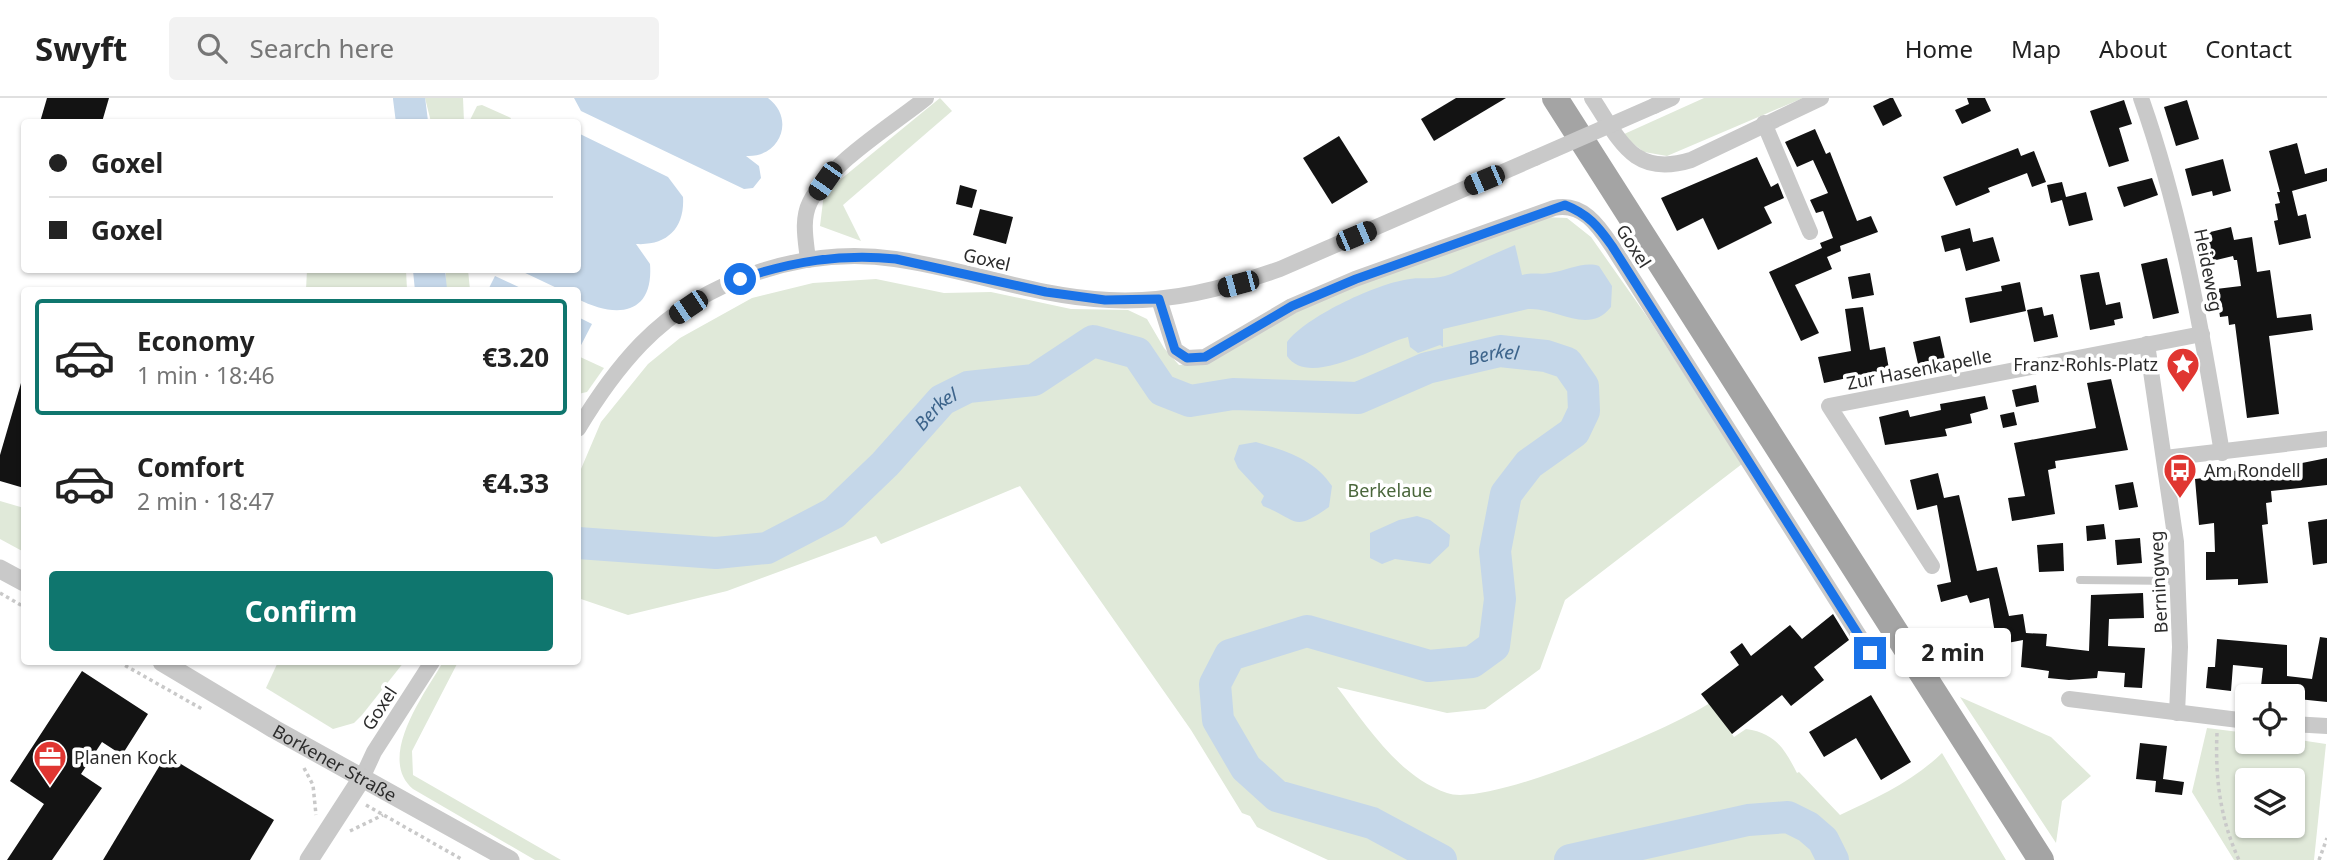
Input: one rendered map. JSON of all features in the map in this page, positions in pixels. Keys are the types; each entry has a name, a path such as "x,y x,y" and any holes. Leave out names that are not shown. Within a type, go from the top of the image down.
{"main road":[{"path":"1555,98 2041,860"}],"street":[{"path":"808,260 805,224 810,203 825,181 926,98"},
{"path":"1592,98 1630,153 1647,163 1671,166 1691,160 1821,98"},
{"name":"Goxel","path":"581,424 614,374 643,342 672,317 724,286 808,260 881,257 1046,292 1105,300 1159,299 1199,294 1280,269 1672,98"},
{"name":"Heideweg","path":"2141,98 2180,223 2222,453"},
{"path":"1764,123 1811,232"},
{"name":"Goxel","path":"1159,299 1175,350 1187,358 1205,357 1292,306 1356,279 1553,208 1565,205 1583,212 1597,223 1612,246 1870,653"},
{"name":"Zur Hasenkapelle","path":"1933,566 1829,407 2202,334"},
{"name":"Berningweg","path":"2147,344 2165,458 2179,581 2177,713"},
{"path":"2165,458 2327,439"},
{"path":"0,569 21,580"},
{"name":"Borkener Straße","path":"167,665 510,860"},
{"name":"Goxel","path":"362,778 373,752 430,665"},
{"path":"2069,699 2235,720"},
{"path":"2305,725 2327,726"},
{"path":"313,854 362,778"}],"lane":[{"path":"2080,580 2179,581"}],"path":[{"path":"0,593 21,605"},
{"path":"2218,719 2216,759 2220,801 2228,836 2239,860"},
{"path":"304,768 313,785 313,854"},
{"path":"351,794 463,860"},
{"path":"2319,860 2327,838"}],"green space":[{"path":"425,98 463,98 464,119 430,119"},
{"path":"940,98 952,111 843,205 861,241 820,226 824,193"},
{"path":"1704,98 1803,98 1667,156 1644,152 1622,135"},
{"path":"482,105 511,118 470,119 477,106"},
{"name":"Berkelaue","path":"1543,217 1567,218 1591,237 1648,318 1742,464 1565,600 1540,669 1485,709 1447,713 1337,687 1385,748 1413,775 1429,785 1447,793 1468,795 1537,778 1578,763 1658,730 1710,703 1734,737 1746,729 1764,734 1778,743 1797,773 1799,772 1840,815 1907,781 1942,753 2006,860 1328,860 1257,827 1250,816 1242,813 1191,730 1020,486 881,544 876,536 727,591 628,615 581,599 581,469 601,422 648,364 680,338 752,298 813,283 876,279 944,293 991,292 1071,309 1128,310 1147,319 1164,348 1179,365 1212,358 1303,308 1391,269"},
{"path":"307,273 406,273 407,287 306,287"},
{"path":"446,273 468,273 470,287 445,287"},
{"path":"581,357 604,368 587,392 581,393"},
{"path":"0,501 21,507 21,550 0,539"},
{"path":"277,665 402,665 354,723 333,729 266,688"},
{"path":"441,665 456,665 412,751 413,775 561,860 535,860 413,789 403,776 400,760 401,743 416,708"},
{"path":"1960,697 2051,737 2091,776 2062,801 2056,843"},
{"path":"2207,728 2235,732 2235,754 2305,754 2305,741 2326,744 2314,860 2234,860 2192,792"}],"water":[{"path":"574,98 768,98 781,116 782,126 780,136 768,151 746,156 759,166 761,178 753,188 744,189 581,111"},
{"path":"581,134 668,177 683,197 681,218 672,233 665,238 657,242 636,244 650,264 650,282 646,294 638,303 618,310 605,309 581,300 581,287 555,287 525,273 581,273"},
{"path":"1515,245 1522,275 1550,273 1587,265 1599,266 1612,286 1611,307 1592,319 1582,320 1528,309 1443,329 1443,347 1440,345 1418,353 1410,347 1408,337 1345,362 1327,366 1311,368 1297,365 1287,356 1287,342 1296,332 1341,304 1391,283 1445,276"},
{"path":"495,276 519,287 490,287"},
{"path":"581,318 592,324 581,345"},
{"path":"1256,442 1288,453 1317,469 1332,486 1329,507 1308,520 1296,522 1263,506 1261,502 1264,496 1238,468 1234,459 1239,445"},
{"path":"1417,516 1430,520 1450,535 1449,546 1430,564 1395,559 1382,564 1370,558 1370,533 1399,520"}],"building":[{"path":"47,98 109,98 103,119 41,119"},
{"path":"1456,98 1506,98 1434,141 1421,119"},
{"path":"1893,98 1902,116 1883,126 1873,106"},
{"path":"1967,98 1985,98 1991,111 1962,124 1955,110 1969,104"},
{"path":"2124,100 2132,124 2119,128 2129,161 2109,167 2090,111"},
{"path":"2187,100 2199,139 2176,146 2164,107"},
{"path":"1815,129 1826,154 1830,152 1857,221 1871,216 1878,232 1840,246 1841,251 1827,257 1832,269 1795,285 1819,333 1801,341 1769,272 1822,248 1820,243 1833,238 1823,211 1816,213 1810,200 1828,193 1813,160 1797,167 1785,142"},
{"path":"1339,136 1368,182 1332,204 1303,158"},
{"path":"2297,143 2305,174 2327,168 2327,181 2292,191 2298,216 2306,214 2311,238 2279,245 2274,221 2278,220 2275,204 2280,203 2277,192 2280,192 2269,151"},
{"path":"2018,148 2021,156 2034,151 2046,182 2032,187 2027,173 1988,188 1990,192 1956,206 1943,177"},
{"path":"1757,157 1771,187 1778,183 1784,198 1764,207 1772,223 1718,250 1703,218 1677,231 1661,198"},
{"path":"2223,159 2231,191 2213,196 2212,191 2192,196 2185,169"},
{"path":"2152,178 2158,195 2124,207 2117,187"},
{"path":"2062,182 2066,197 2086,192 2093,220 2069,226 2062,200 2051,203 2047,185"},
{"path":"960,185 977,190 972,208 956,204"},
{"path":"980,209 1013,217 1006,244 973,235"},
{"path":"2231,227 2234,240 2252,237 2257,272 2270,270 2277,318 2311,314 2313,330 2269,336 2279,414 2247,418 2235,324 2229,325 2228,316 2220,317 2216,289 2241,286 2237,260 2234,260 2233,256 2208,262 2202,234"},
{"path":"1970,228 1973,242 1993,237 2000,261 1966,271 1960,248 1945,252 1941,236"},
{"path":"2167,258 2179,313 2153,319 2141,264"},
{"path":"2099,272 2106,305 2120,302 2123,318 2114,320 2115,325 2090,330 2080,275"},
{"path":"1870,273 1874,295 1852,299 1848,277"},
{"path":"2020,282 2026,311 1970,323 1965,298 2002,291 2001,286"},
{"path":"1863,307 1870,350 1885,347 1889,369 1824,383 1818,357 1851,351 1845,309"},
{"path":"2042,307 2044,316 2053,314 2058,337 2034,342 2027,310"},
{"path":"1940,336 1945,359 1918,364 1913,342"},
{"path":"2111,379 2128,450 2055,461 2056,468 2048,470 2055,514 2012,521 2008,498 2025,496 2014,443 2096,428 2087,383"},
{"path":"21,383 21,487 0,481 0,455"},
{"path":"2036,385 2039,402 2016,407 2012,390"},
{"path":"1985,396 1988,409 1970,414 1972,423 1945,429 1947,436 1885,445 1879,417 1908,410 1910,417 1941,410 1940,404"},
{"path":"2014,412 2017,425 2003,428 2000,415"},
{"path":"2327,458 2327,485 2271,491 2272,502 2266,503 2268,524 2262,525 2268,583 2238,585 2238,579 2206,580 2206,552 2215,552 2214,523 2199,525 2195,479 2203,478 2202,474 2292,465"},
{"path":"1938,473 1944,498 1959,495 1977,571 1997,567 2009,616 2023,614 2026,633 2047,634 2046,646 2089,651 2091,595 2143,593 2144,618 2109,619 2108,646 2145,648 2142,688 2124,687 2125,673 2098,671 2097,678 2069,680 2048,678 2049,671 2021,667 2023,640 1997,645 1989,598 1970,603 1967,595 1941,602 1937,585 1951,582 1937,505 1917,510 1910,480"},
{"path":"2133,482 2138,507 2119,510 2115,485"},
{"path":"2327,519 2327,563 2313,565 2308,522"},
{"path":"2104,524 2106,539 2087,541 2086,526"},
{"path":"2140,538 2142,563 2117,565 2115,540"},
{"path":"2063,543 2064,571 2039,572 2037,545"},
{"path":"1833,614 1849,640 1814,667 1824,680 1791,706 1782,695 1732,734 1701,694 1739,665 1730,652 1742,643 1751,656 1790,625 1802,639"},
{"path":"2320,637 2327,638 2327,702 2305,700 2305,684 2261,684 2263,668 2233,665 2231,691 2206,688 2208,667 2215,667 2217,639 2287,645 2287,676 2312,679"},
{"path":"82,671 148,714 122,755 102,742 81,774 102,788 52,860 7,860 44,804 10,781"},
{"path":"1871,695 1911,762 1881,780 1856,738 1824,757 1809,732"},
{"path":"2140,743 2167,746 2163,779 2184,782 2182,795 2155,792 2156,781 2136,779"},
{"path":"166,755 274,820 250,860 103,860"}],"waterway":[{"name":"Berkel","path":"409,98 412,119"},
{"name":"Berkel","path":"429,273 431,287"},
{"name":"Berkel","path":"581,543 716,553 767,548 834,513 885,464 942,400 968,387 1034,380 1093,341 1137,353 1162,390 1190,401 1233,394 1358,398 1427,368 1500,351 1546,356 1567,363 1583,386 1584,411 1574,432 1529,464 1506,494 1495,551 1500,599 1494,646 1472,662 1429,666 1307,631 1230,655 1215,684 1218,720 1246,768 1277,796 1372,823 1441,860"},
{"name":"Berkel","path":"1570,860 1748,820 1788,817 1808,827 1823,840 1833,860"}],"place":[{"name":"Franz-Rohls-Platz","path":"2183,394"},
{"name":"Am Rondell","path":"2180,500"},
{"name":"Planen Kock","path":"50,787"}],"route":[{"path":"740,279 808,260 865,256 923,264 1046,292 1087,298 1159,299 1175,350 1187,358 1205,357 1292,306 1356,279 1565,205 1583,212 1597,223 1826,579 1870,653"}]}
